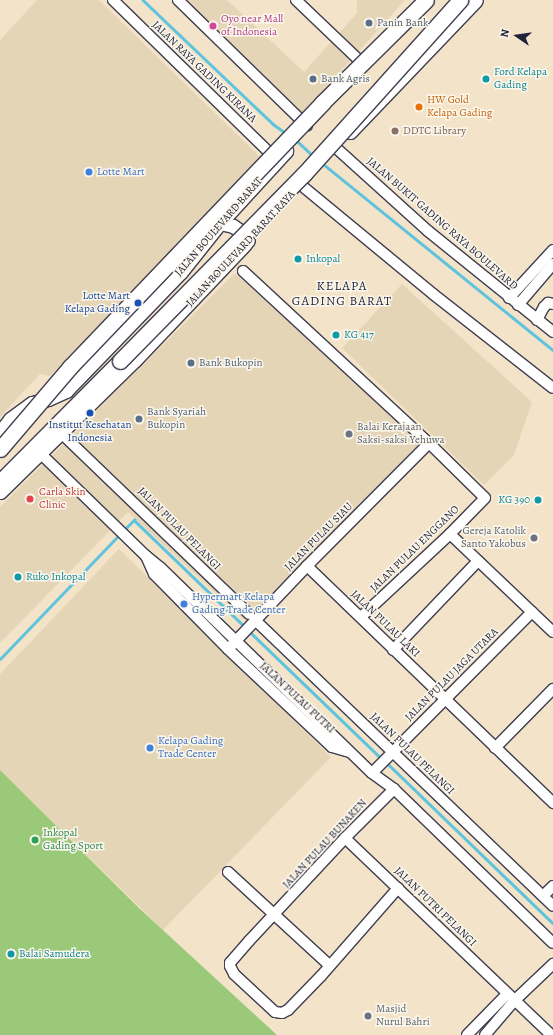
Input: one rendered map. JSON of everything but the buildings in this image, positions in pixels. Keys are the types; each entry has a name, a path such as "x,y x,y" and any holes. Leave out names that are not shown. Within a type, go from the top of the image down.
{"highway":[{"path":"0,449 81,355 322,103 426,0"},
{"path":"0,482 304,174 460,0"}],"main road":[{"name":"JALAN BOULEVARD BARAT","path":"0,432 10,419 32,403 48,399 66,391 181,272 220,223 423,0"},
{"name":"JALAN BOULEVARD BARAT RAYA","path":"0,492 151,343 476,0"},
{"path":"220,223 233,226 243,233 248,241"}],"street":[{"name":"JALAN RAYA GADING KIRANA","path":"113,0 280,158"},
{"path":"178,0 304,131"},
{"path":"297,0 364,65"},
{"name":"JALAN BUKIT GADING RAYA BOULEVARD","path":"334,149 509,298 553,332"},
{"path":"305,181 433,294 553,388"},
{"path":"509,298 552,257"},
{"path":"518,305 552,257"},
{"path":"243,271 429,443"},
{"path":"537,320 544,307 548,303 553,304"},
{"name":"JALAN PULAU PELANGI","path":"61,432 127,494 252,619 391,753 553,906"},
{"name":"JALAN PULAU ENGGANO","path":"361,617 450,534 485,498 429,443"},
{"name":"JALAN PULAU SIAU","path":"234,643 252,619 429,443"},
{"name":"JALAN PULAU PUTRI","path":"40,453 146,556 154,574 234,643 306,715 332,747 351,753 394,789 553,943"},
{"path":"450,534 553,632"},
{"path":"394,650 478,561"},
{"name":"JALAN PULAU LAKI","path":"307,566 495,748 551,797"},
{"name":"JALAN PULAU JAGA UTARA","path":"373,771 532,612"},
{"path":"495,748 553,689"},
{"name":"JALAN PULAU BUNAKEN","path":"329,965 288,1010 282,1013 275,1012 234,974 230,963 346,838 394,789"},
{"name":"JALAN PUTRI PELANGI","path":"346,838 551,1035"},
{"path":"228,872 274,916 316,951 329,965 398,888"},
{"path":"543,896 553,886"},
{"path":"467,1035 510,997 553,964"},
{"path":"485,1035 510,997"}],"shaded area":[{"path":"37,0 99,0 261,158 50,376 40,374 0,417 0,40"},
{"path":"175,0 227,0 304,72 357,13 357,0 405,0 299,117"},
{"name":"Ruko Inkopal","path":"235,273 424,446 249,624 128,512 0,643 0,507"},
{"path":"402,284 532,402 514,455 484,485 342,348"},
{"path":"119,549 331,757 163,930 0,770 0,674"}],"green space":[{"name":"Inkopal Gading Sport","path":"0,770 140,909 277,1035 0,1035"}],"waterway":[{"path":"143,0 273,124 286,133"},
{"path":"295,139 313,156"},
{"path":"322,163 553,350"},
{"path":"123,531 134,520 245,627"},
{"path":"0,659 119,535"},
{"path":"249,631 382,759"},
{"path":"386,762 553,923"}],"place":[{"name":"Panin Bank","path":"369,23"},
{"name":"Oyo near Mall of Indonesia","path":"213,26"},
{"name":"Bank Agris","path":"313,79"},
{"name":"Ford Kelapa Gading","path":"486,79"},
{"name":"HW Gold Kelapa Gading","path":"419,107"},
{"name":"DDTC Library","path":"395,131"},
{"name":"Lotte Mart","path":"89,172"},
{"name":"Inkopal","path":"298,259"},
{"name":"Lotte Mart Kelapa Gading","path":"138,303"},
{"name":"KG 417","path":"336,335"},
{"name":"Bank Bukopin","path":"191,363"},
{"name":"Institut Kesehatan Indonesia","path":"90,413"},
{"name":"Bank Syariah Bukopin","path":"139,419"},
{"name":"Balai Kerajaan Saksi-saksi Yehuwa","path":"349,434"},
{"name":"Carla Skin Clinic","path":"30,499"},
{"name":"KG 390","path":"538,500"},
{"name":"Gereja Katolik Santo Yakobus","path":"534,538"},
{"name":"Ruko Inkopal","path":"18,577"},
{"name":"Hypermart Kelapa Gading Trade Center","path":"184,604"},
{"name":"Kelapa Gading Trade Center","path":"150,748"},
{"name":"Inkopal Gading Sport","path":"35,840"},
{"name":"Balai Samudera","path":"11,954"},
{"name":"Masjid Nurul Bahri","path":"368,1016"}],"district":[{"name":"KELAPA GADING BARAT","path":"342,294"}]}
